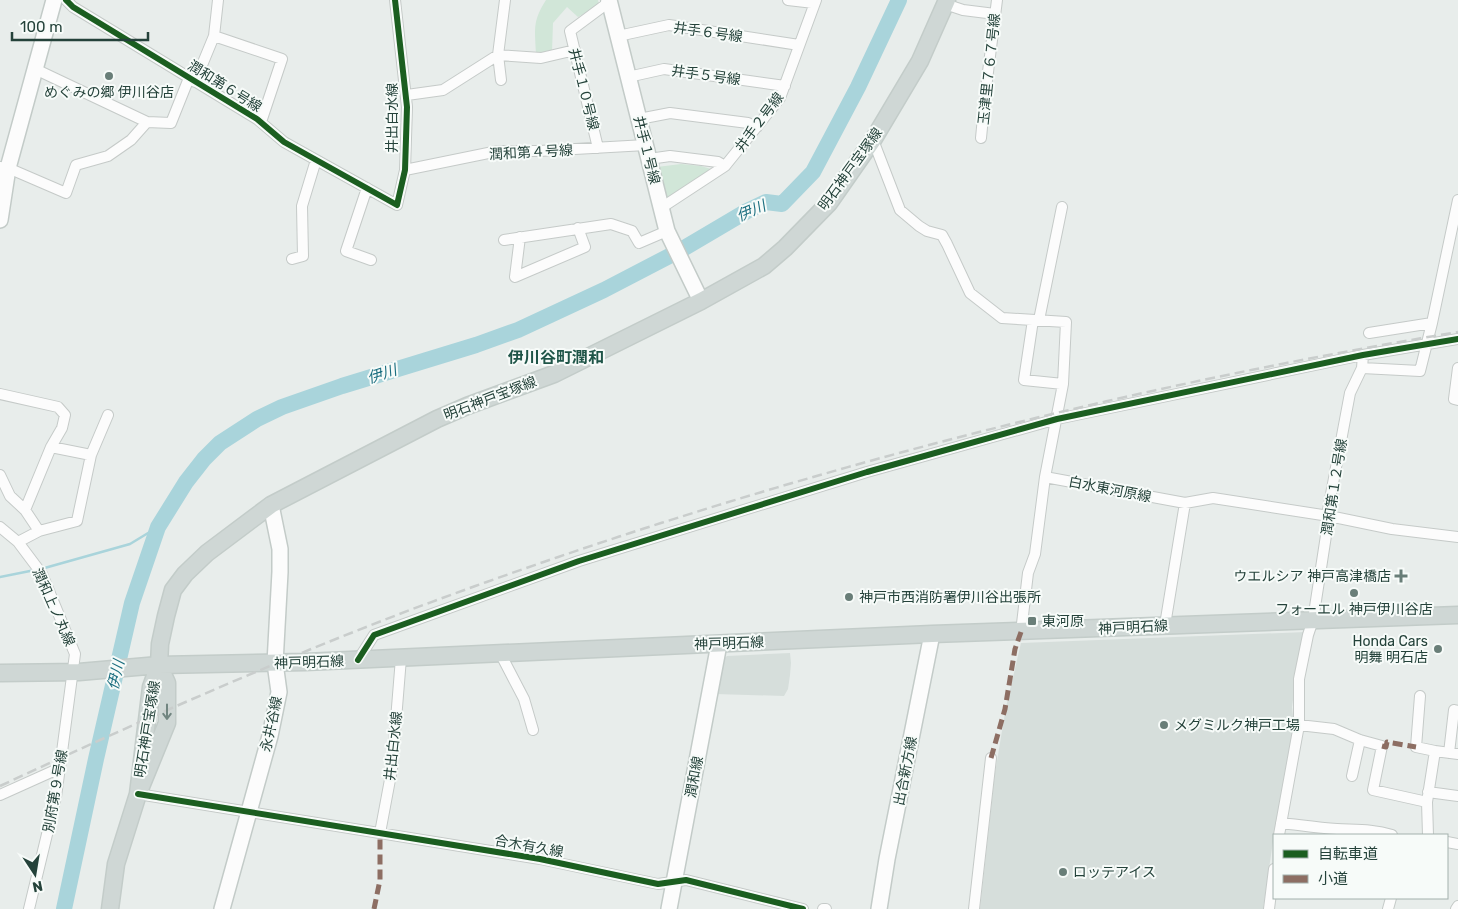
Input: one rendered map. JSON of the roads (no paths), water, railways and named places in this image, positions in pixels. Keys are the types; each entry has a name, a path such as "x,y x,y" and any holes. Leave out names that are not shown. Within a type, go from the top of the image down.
{"main road":[{"name":"明石神戸宝塚線","path":"110,909 116,864 138,794 153,666 173,590 185,574 207,552 271,505 437,419 554,374 764,266 785,248 829,203 873,140 920,62 946,2"},
{"name":"神戸明石線","path":"0,674 932,634 1458,615"}],"street":[{"path":"0,220 4,168 54,0"},
{"name":"潤和第６号線","path":"66,0 73,7 261,122 284,142 397,205"},
{"path":"35,69 147,122 171,123 214,36 218,0"},
{"path":"384,0 396,0"},
{"name":"井出白水線","path":"396,0 407,95 405,170 397,205"},
{"path":"501,80 498,55 505,0"},
{"name":"井手１号線","path":"608,0 667,231 699,298"},
{"name":"井手１０号線","path":"608,0 605,5 570,31 598,148 648,152 718,162 725,166"},
{"path":"788,0 815,2"},
{"name":"玉津里７６７号線","path":"981,138 984,96 997,0"},
{"name":"井手２号線","path":"661,208 725,166 780,98 815,2"},
{"path":"946,2 963,10 994,14"},
{"name":"井手６号線","path":"618,36 669,25 800,45"},
{"path":"214,36 282,59 261,122"},
{"path":"407,95 443,90 498,55 541,58 575,50"},
{"name":"井手５号線","path":"628,77 664,70 785,86"},
{"path":"639,119 670,113 748,123 757,127"},
{"path":"4,168 66,193 76,166 108,156 130,140 147,122"},
{"path":"873,140 900,210 927,231 942,235 970,293 1002,318 1066,322 1063,384 1045,477 1035,554 1028,573 1021,632"},
{"name":"潤和第４号線","path":"405,170 498,151 598,148"},
{"path":"292,259 303,256 302,206 316,160"},
{"path":"366,188 346,252 370,260"},
{"path":"1362,368 1420,371 1458,200"},
{"path":"1062,207 1024,380 1063,384"},
{"path":"504,240 611,224 632,231 639,243 667,231"},
{"path":"520,237 515,277 584,247 578,228"},
{"path":"1369,334 1432,323"},
{"path":"358,660 374,634 579,561 867,472 1057,419 1363,355 1458,339"},
{"name":"潤和第１２号線","path":"1279,834 1299,726 1298,679 1313,620 1329,516 1328,510 1350,394 1362,368 1363,355"},
{"path":"1458,368 1454,399 1458,400"},
{"path":"0,394 58,407 65,415 62,428 51,447 25,510"},
{"path":"18,542 39,531 77,521 91,455 108,415"},
{"path":"51,447 91,455"},
{"path":"0,475 10,496 25,510 39,531"},
{"name":"白水東河原線","path":"1045,477 1185,503 1213,498 1329,516 1392,529 1458,538"},
{"path":"1165,625 1185,503"},
{"name":"永井谷線","path":"222,909 270,736 278,692 275,663 280,549 271,505"},
{"name":"潤和上ノ丸線","path":"0,527 18,542 42,574 75,654 76,672"},
{"name":"出合新方線","path":"879,909 887,859 932,634"},
{"name":"潤和線","path":"669,909 719,644"},
{"path":"500,653 524,699 533,730"},
{"name":"井出白水線","path":"380,833 392,769 401,658"},
{"name":"別府第９号線","path":"29,909 56,797 76,672"},
{"path":"1420,696 1416,747 1454,754 1454,710 1458,711"},
{"path":"1299,726 1334,729 1360,740 1382,746 1373,790 1428,797 1458,796"},
{"path":"1352,776 1360,740"},
{"path":"1428,834 1428,797 1435,751"},
{"path":"974,909 991,758"},
{"path":"0,795 60,768"},
{"name":"合木有久線","path":"138,794 540,859 658,884 686,880 803,909"},
{"path":"1281,823 1380,831 1389,834"},
{"path":"1269,909 1273,877"}],"waterway":[{"name":"伊川","path":"64,909 132,603 158,527 186,482 204,459 220,443 257,419 282,407 518,330 604,290 681,250 747,211 766,202 782,204 813,172 858,87 899,0"},
{"path":"41,569 130,544 158,527"},
{"path":"0,577 35,570"}],"railway":[{"path":"0,786 204,694 358,630 538,564 667,521 796,482 1059,412 1191,382 1458,332"}],"place":[{"name":"めぐみの郷 伊川谷店","path":"109,76"},
{"name":"ウエルシア 神戸高津橋店","path":"1401,576"},
{"name":"フォーエル 神戸伊川谷店","path":"1354,593"},
{"name":"神戸市西消防署伊川谷出張所","path":"849,597"},
{"name":"東河原","path":"1032,621"},
{"name":"Honda Cars 明舞 明石店","path":"1438,649"},
{"name":"メグミルク神戸工場","path":"1164,725"},
{"name":"ロッテアイス","path":"1063,872"}],"district":[{"name":"伊川谷町潤和","path":"556,357"}]}
